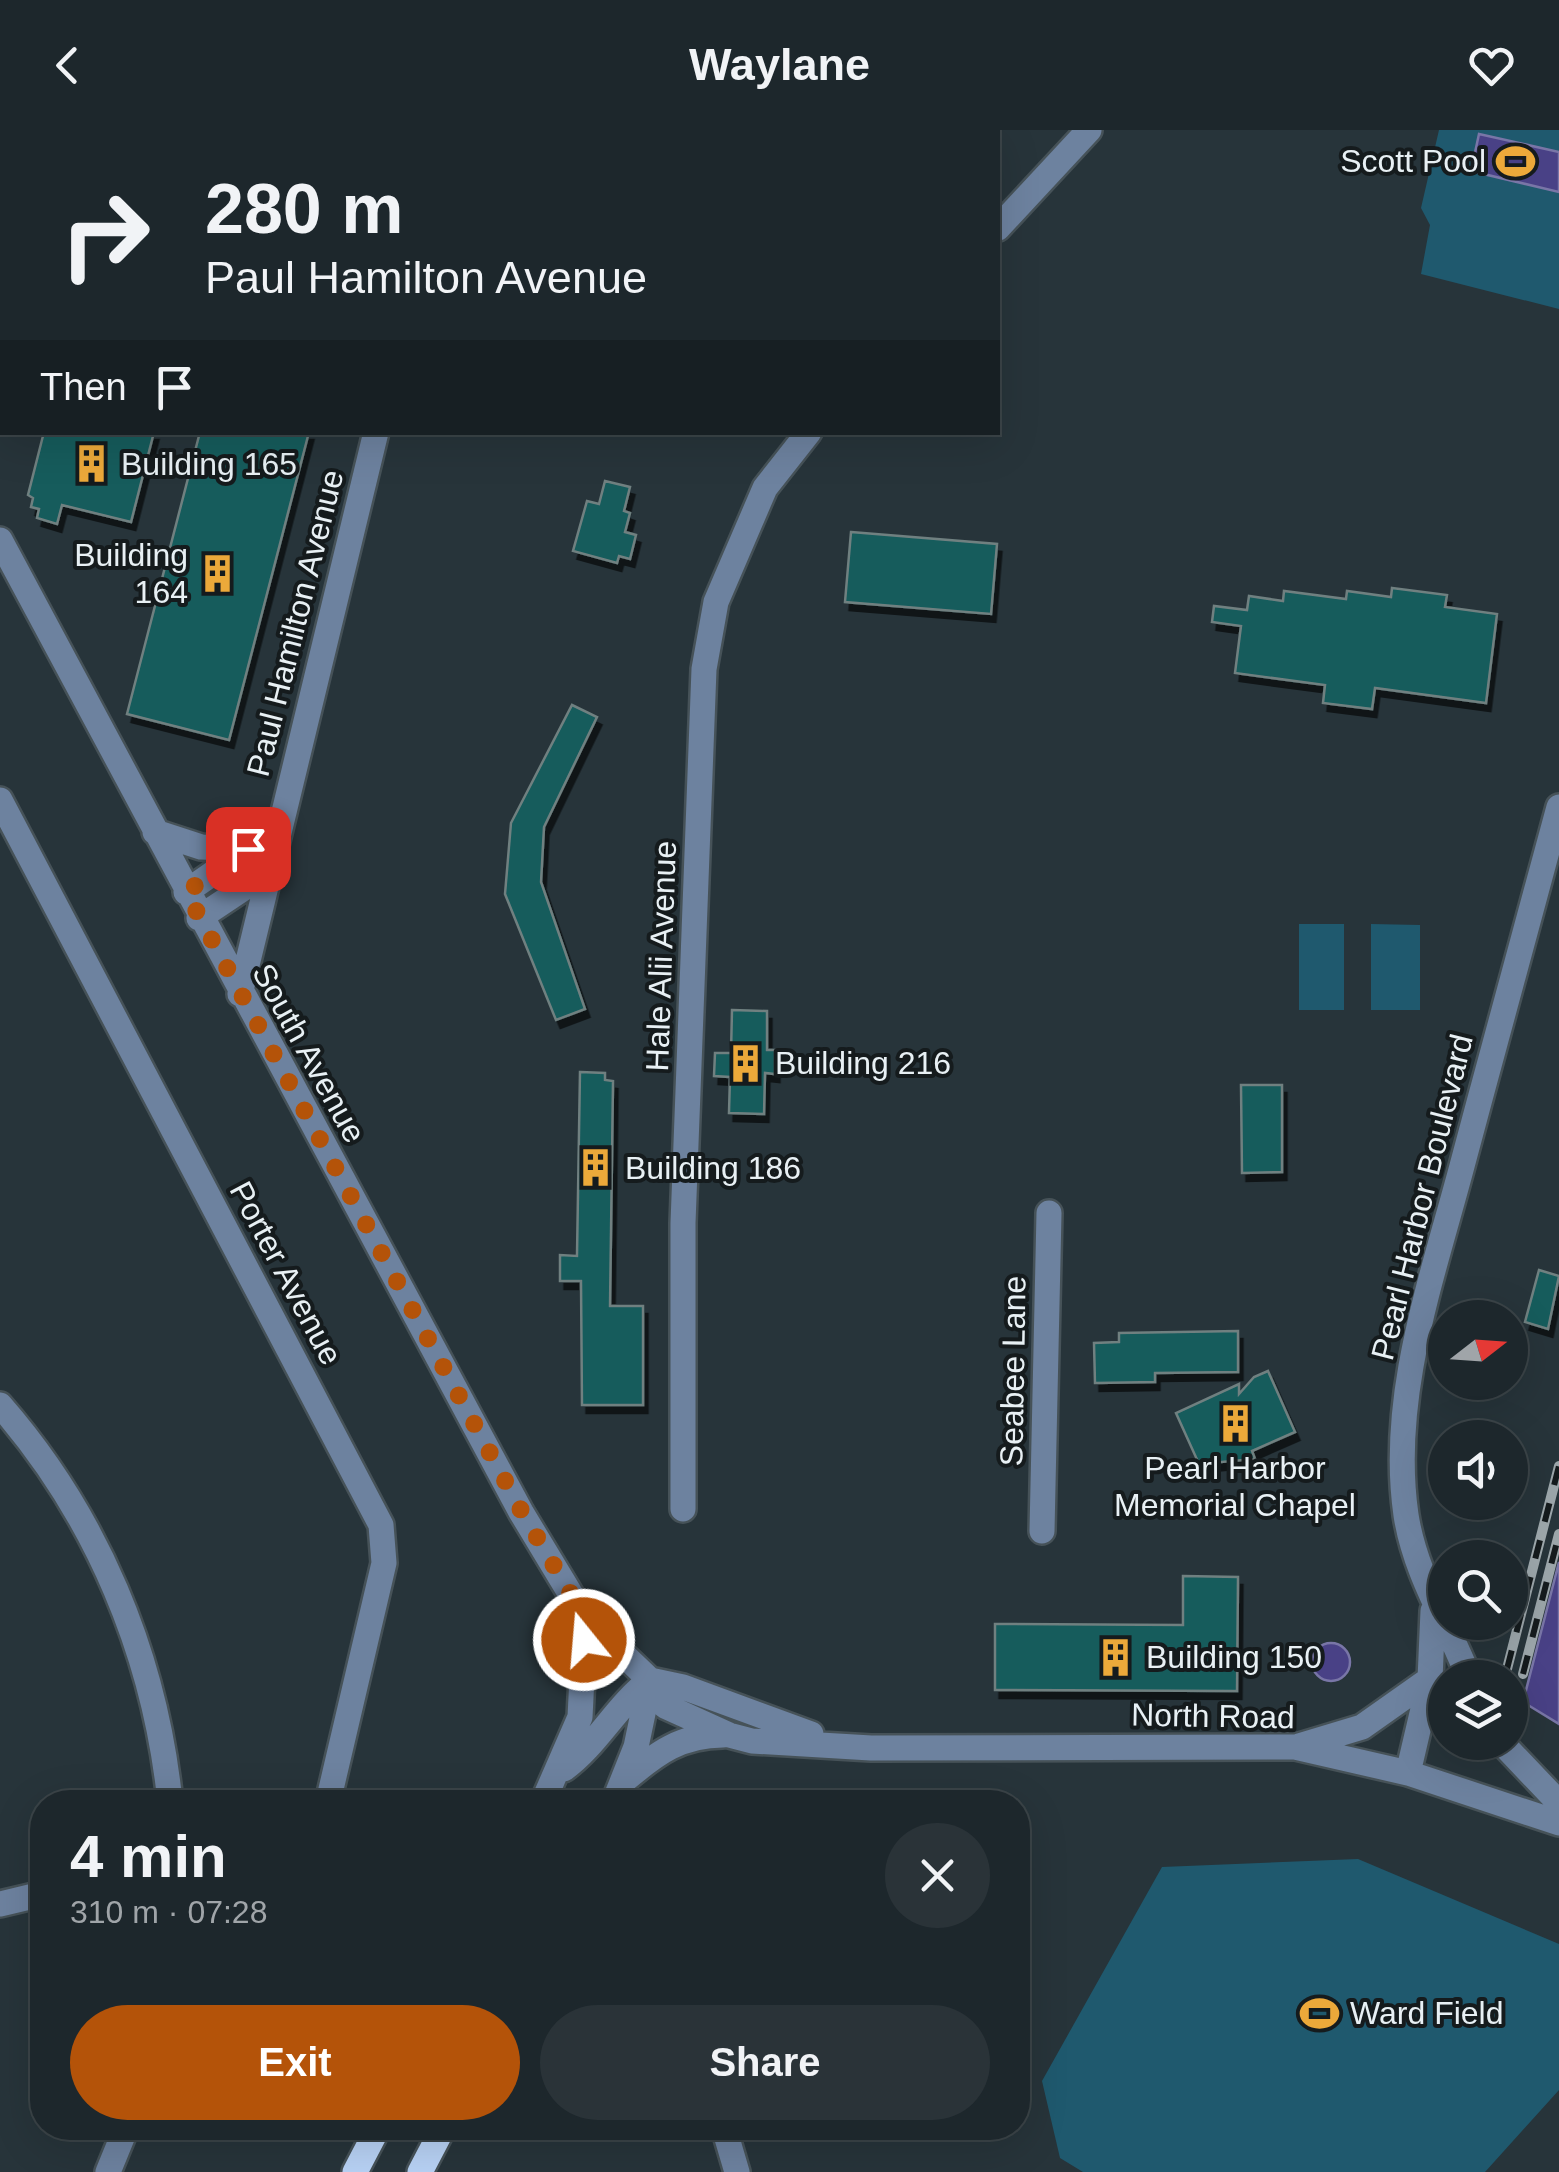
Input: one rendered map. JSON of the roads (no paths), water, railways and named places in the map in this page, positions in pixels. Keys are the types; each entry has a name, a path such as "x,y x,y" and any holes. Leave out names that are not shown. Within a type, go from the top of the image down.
{"main road":[{"path":"356,2172 372,2140"},
{"path":"420,2172 437,2140"}],"street":[{"path":"1000,226 1089,130"},
{"name":"Paul Hamilton Avenue","path":"240,994 375,435"},
{"name":"Hale Alii Avenue","path":"683,1509 683,1223 704,669 716,602 766,488 807,435"},
{"name":"South Avenue","path":"0,540 199,918 522,1512 585,1618 650,1680"},
{"name":"Porter Avenue","path":"0,800 380,1525 384,1564 331,1790"},
{"name":"Pearl Harbor Boulevard","path":"1428,1587 1406,1518 1401,1440 1410,1366 1559,806"},
{"name":"Paul Hamilton Avenue","path":"186,892 278,828"},
{"path":"155,832 201,848 248,849"},
{"path":"199,918 268,872"},
{"name":"Seabee Lane","path":"1042,1531 1049,1212"},
{"path":"0,1405 38,1448 92,1536 128,1618 167,1790"},
{"path":"550,1790 560,1771 584,1694 585,1618"},
{"path":"560,1771 584,1754 626,1698 650,1680"},
{"path":"620,1790 650,1680"},
{"name":"North Road","path":"650,1680 665,1706 729,1735 752,1741 855,1747 1295,1747 1408,1773 1559,1823"},
{"name":"North Road","path":"650,1680 682,1686 762,1719 855,1747"},
{"path":"1295,1747 1362,1727 1428,1680"},
{"path":"1408,1773 1428,1688"},
{"path":"621,1790 670,1746 695,1735 729,1735"},
{"path":"1518,1760 1559,1802"},
{"path":"0,1904 30,1897"},
{"path":"108,2172 121,2140"},
{"path":"728,2140 737,2172"}],"railway":[{"path":"1509,1660 1559,1466"},
{"path":"1527,1660 1559,1534"}],"place":[{"name":"Scott Pool","path":"1516,161"},
{"name":"Building 165","path":"91,464"},
{"name":"Building 164","path":"218,573"},
{"name":"Building 216","path":"745,1063"},
{"name":"Building 186","path":"595,1168"},
{"name":"Pearl Harbor Memorial Chapel","path":"1235,1423"},
{"name":"Building 150","path":"1116,1657"},
{"name":"Ward Field","path":"1320,2013"}]}
